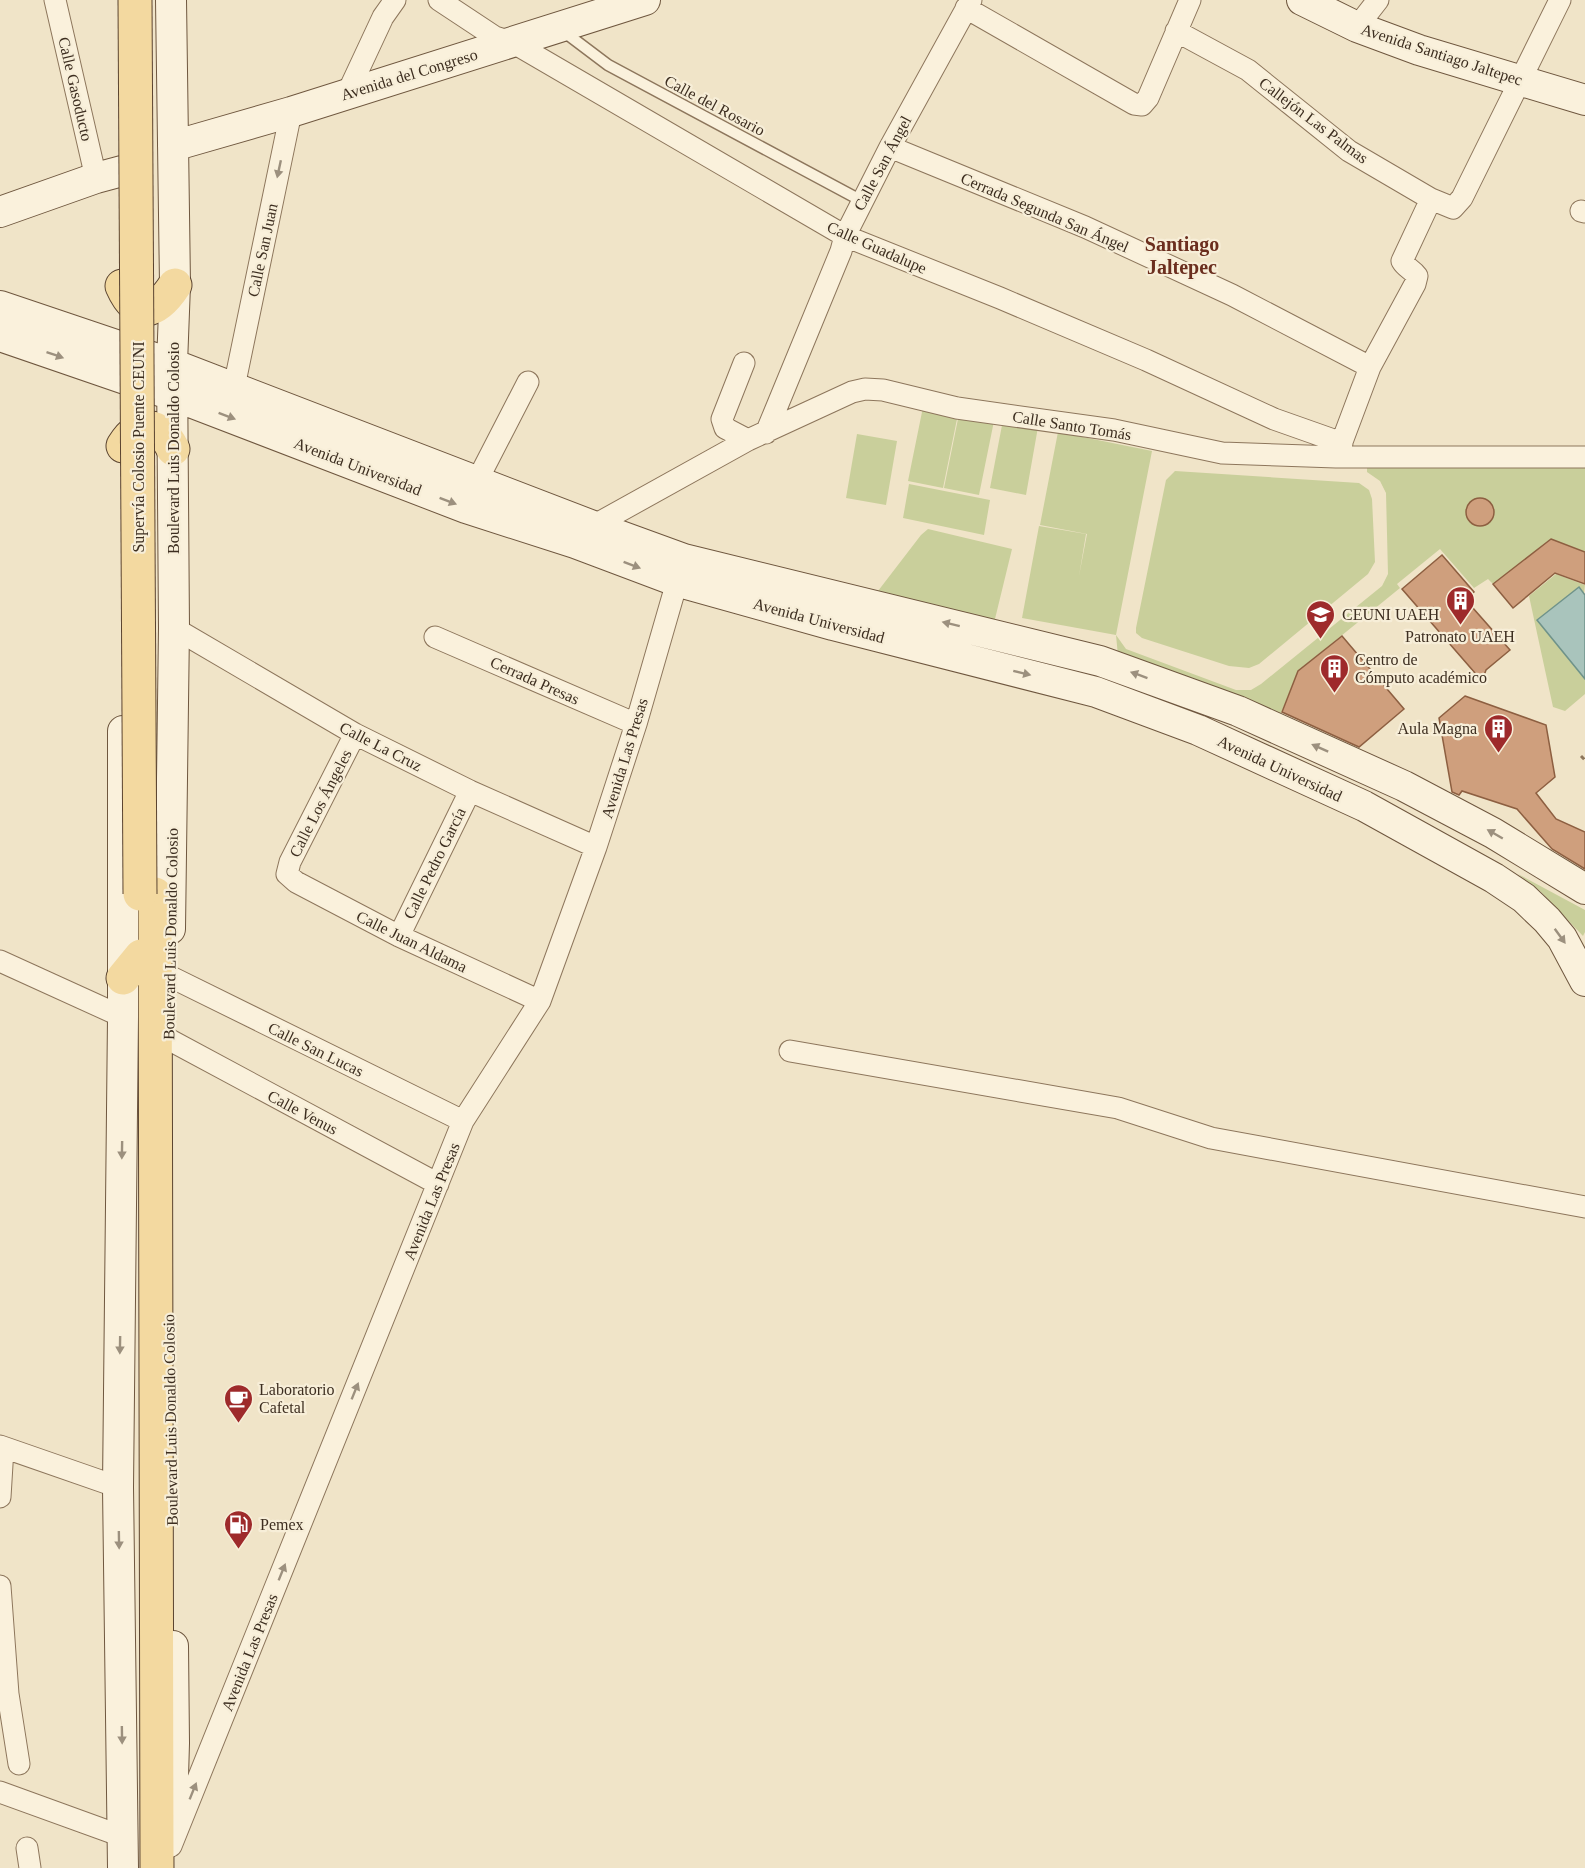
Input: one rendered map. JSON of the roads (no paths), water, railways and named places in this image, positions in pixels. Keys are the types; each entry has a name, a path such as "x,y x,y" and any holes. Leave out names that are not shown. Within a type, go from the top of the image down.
{"main road":[{"name":"Supervía Colosio Puente CEUNI","path":"135,0 148,894"},
{"name":"Supervía Colosio Puente CEUNI","path":"148,894 156,0"},
{"path":"122,286 128,299 134,305 151,309 159,305 175,285"},
{"path":"123,446 134,431 152,428 162,432 173,449"},
{"path":"143,1868 148,894"},
{"path":"147,967 167,1861"}],"street":[{"name":"Calle Gasoducto","path":"55,0 109,174"},
{"name":"Boulevard Luis Donaldo Colosio","path":"122,0 109,174 122,286 123,446 147,967 168,1040 168,1385 174,1743 167,1861"},
{"name":"Boulevard Luis Donaldo Colosio","path":"123,1868 118,1487 123,1017 147,967 174,628 172,364 175,285 171,0"},
{"path":"348,92 383,17 395,0"},
{"name":"Calle Guadalupe","path":"439,0 495,37 512,42 845,236 1010,302 1146,360 1339,450"},
{"name":"Avenida del Congreso","path":"173,146 291,112 348,92 645,0"},
{"path":"969,4 1134,104 1142,105 1148,98 1190,0"},
{"name":"Avenida Santiago Jaltepec","path":"1302,0 1357,27 1419,50 1585,100"},
{"path":"1357,27 1378,0"},
{"path":"1521,81 1560,0"},
{"name":"Calle San Ángel","path":"757,436 862,201 969,4"},
{"name":"Callejón Las Palmas","path":"1176,31 1248,70 1349,151 1431,199 1453,208 1462,198 1521,81"},
{"name":"Calle San Juan","path":"234,387 291,112"},
{"name":"Cerrada Segunda San Ángel","path":"890,147 1085,227 1232,295 1370,368"},
{"path":"0,212 109,174"},
{"path":"1339,450 1370,368 1416,284 1417,276 1413,270 1406,268 1402,261 1431,199"},
{"name":"Avenida Universidad","path":"0,306 122,346 234,387 593,526 680,570 833,626 1096,692 1198,730 1364,806 1494,878 1524,898 1547,921 1562,938 1585,980"},
{"name":"Avenida Universidad","path":"0,336 172,395 466,508 575,543 680,570 1100,661 1238,711 1404,786 1549,860 1584,887"},
{"path":"744,363 722,418 725,428 757,436"},
{"path":"477,481 528,382"},
{"name":"Calle Santo Tomás","path":"593,526 757,436 852,392 865,389 883,390 957,408 1114,430 1222,453 1339,450 1585,456"},
{"name":"Avenida Las Presas","path":"167,1861 463,1121 540,1001 596,847 636,724 680,570"},
{"name":"Calle La Cruz","path":"174,628 355,734 470,791 596,847"},
{"name":"Cerrada Presas","path":"435,636 636,724"},
{"name":"Calle Los Ángeles","path":"287,874 290,862 355,734"},
{"name":"Calle Pedro García","path":"399,936 470,791"},
{"name":"Calle Juan Aldama","path":"287,874 296,882 399,936 540,1001"},
{"path":"0,961 123,1017"},
{"path":"1585,961 1585,980"},
{"name":"Calle San Lucas","path":"147,967 463,1121"},
{"name":"Calle Venus","path":"168,1040 438,1184"},
{"path":"790,1051 1118,1108 1211,1138 1585,1207"},
{"path":"0,1497 2,1447 118,1487"},
{"path":"0,1586 8,1694 19,1764"},
{"path":"0,1792 124,1837"}],"lane":[{"name":"Calle del Rosario","path":"559,28 608,65 862,201"}],"water":[{"path":"1579,587 1585,595 1585,679 1537,620"}],"place":[{"name":"Patronato UAEH","path":"1460,626"},
{"name":"CEUNI UAEH","path":"1321,640"},
{"name":"Centro de Cómputo académico","path":"1334,694"},
{"name":"Aula Magna","path":"1498,754"},
{"name":"Laboratorio Cafetal","path":"238,1424"},
{"name":"Pemex","path":"239,1550"}],"district":[{"name":"Santiago Jaltepec","path":"1182,256"}]}
